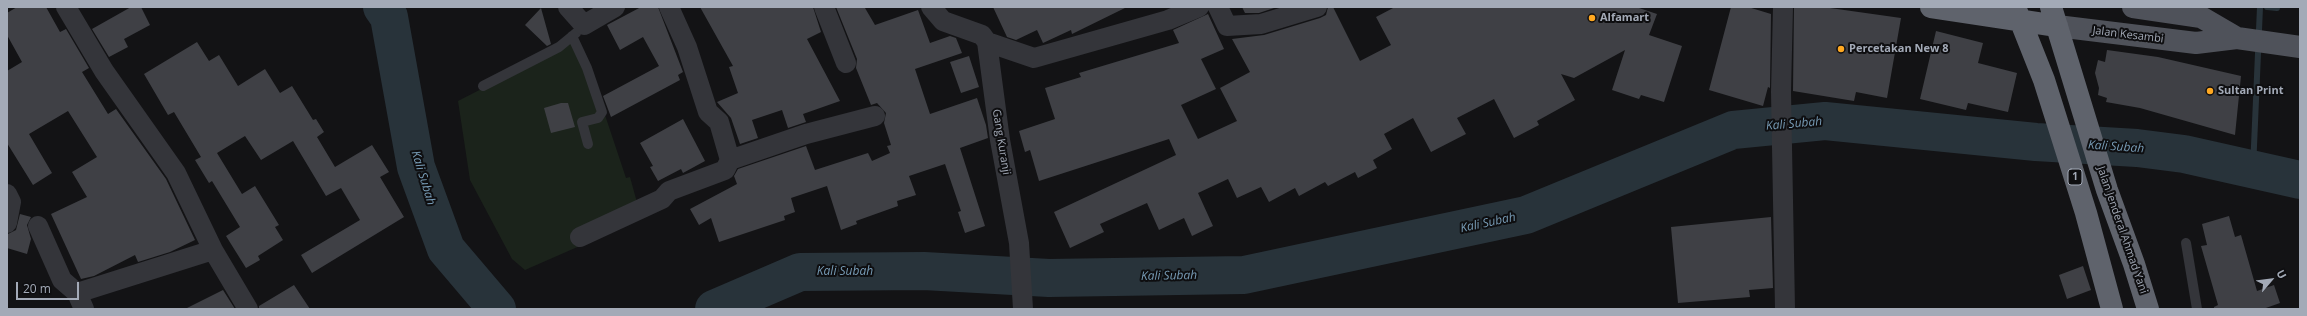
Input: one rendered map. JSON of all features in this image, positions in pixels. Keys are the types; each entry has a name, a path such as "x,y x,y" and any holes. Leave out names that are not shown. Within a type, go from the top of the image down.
{"highway":[{"name":"Jalan Kesambi","path":"1930,7 2054,16"},
{"name":"1","path":"2018,14 2044,80 2112,309"},
{"name":"Jalan Jenderal Ahmad Yani","path":"2054,16 2107,190 2134,264 2148,309"}],"main road":[{"name":"Jalan Kesambi","path":"2133,7 2201,12 2238,38"},
{"name":"Jalan Kesambi","path":"2054,16 2196,43 2238,38 2296,47"}],"street":[{"path":"66,7 104,71 176,173 213,250 248,309"},
{"path":"568,7 578,31 615,7"},
{"path":"580,236 662,199 668,191 725,170 730,160 719,122 708,112 687,47 669,7"},
{"path":"824,7 846,63"},
{"path":"931,7 943,21 982,36 987,42 1034,58 1168,20 1199,7"},
{"path":"1218,7 1227,26 1261,24 1317,7"},
{"path":"1783,7 1781,92 1785,309"},
{"name":"Gang Kuranji","path":"987,42 1000,140 1019,243 1022,309"},
{"path":"730,160 806,134 875,116"},
{"path":"7,194 11,202 7,223"},
{"path":"38,226 62,280 81,301 213,250"}],"lane":[{"path":"483,86 559,47 578,31 587,68 602,112 598,118 582,122 588,144"},
{"path":"2186,243 2197,309"}],"shaded area":[{"path":"576,36 589,67 626,178 630,177 638,206 582,245 525,270 512,259 470,180 458,101 565,46"}],"building":[{"path":"17,7 46,7 60,32 66,29 89,68 82,72 108,114 116,109 166,179 195,240 170,252 138,262 135,255 94,276 81,279 51,214 87,197 72,172 97,157 68,111 29,134 52,173 33,185 7,143 7,71 22,62 7,35 7,13"},
{"path":"131,7 141,7 150,25 124,39 128,47 109,57 92,29"},
{"path":"641,7 658,7 683,72 678,75 680,80 611,117 603,96 659,66 643,37 620,50 607,25"},
{"path":"700,7 813,7 821,32 807,39 840,101 803,114 806,122 788,128 782,110 752,120 758,138 740,144 731,118 717,102 738,93 729,67 733,66"},
{"path":"836,7 867,7 865,8 875,25 918,10 930,43 950,36 956,38 962,53 915,69 930,114 977,98 986,125 988,138 960,148 985,226 965,233 958,212 961,211 945,164 909,176 916,195 897,201 898,206 856,221 857,224 841,230 827,186 791,198 795,212 784,216 785,220 719,242 711,218 699,225 690,209 737,184 734,176 738,169 806,146 815,170 868,153 872,161 890,153 887,146 891,145 884,123 886,113 877,103 871,105 856,68 857,59"},
{"path":"993,7 1127,7 1072,34 1071,30 1043,43 1037,30 1016,40 1007,37"},
{"path":"1242,7 1277,7 1259,13 1245,13"},
{"path":"1328,7 1333,7 1360,61 1391,45 1376,17 1395,7 1636,7 1657,14 1649,35 1682,46 1664,102 1641,95 1639,99 1612,90 1625,50 1574,78 1561,74 1575,100 1537,121 1539,125 1514,138 1494,99 1457,118 1466,134 1431,152 1413,118 1384,134 1392,149 1373,160 1377,168 1358,178 1355,172 1328,186 1325,182 1299,196 1295,188 1269,202 1261,187 1237,198 1228,179 1198,193 1213,226 1192,236 1184,218 1159,230 1147,203 1100,224 1104,232 1070,248 1054,212 1176,155 1169,139 1039,181 1030,150 1025,152 1019,131 1055,119 1045,88 1081,77 1079,73 1179,43 1173,30 1208,14 1224,49 1201,59 1216,89 1181,105 1198,139 1237,121 1220,88 1250,72 1232,39 1264,35 1320,18 1326,15"},
{"path":"1731,7 1748,7 1771,14 1770,88 1768,87 1763,106 1709,90"},
{"name":"Percetakan New 8","path":"1794,7 1823,7 1901,18 1887,98 1856,92 1854,101 1793,91"},
{"path":"541,8 551,44 547,46 525,25"},
{"path":"1936,31 1983,43 1978,63 2017,73 2008,112 1968,103 1966,110 1920,99"},
{"path":"197,42 209,61 219,55 238,86 265,69 280,93 292,86 313,120 316,119 324,132 317,137 335,167 372,145 389,172 380,177 404,217 312,273 301,255 360,220 341,188 326,196 293,141 261,160 245,136 217,153 242,194 255,186 279,225 275,227 283,240 258,256 260,260 246,268 226,236 240,227 212,181 209,183 195,160 201,157 174,112 168,115 144,74"},
{"path":"2107,50 2158,57 2241,76 2235,135 2140,108 2106,102 2107,98 2098,95 2099,88 2095,73 2098,60 2105,62"},
{"path":"969,56 979,87 961,93 950,62"},
{"path":"561,103 568,103 575,127 551,133 544,108"},
{"path":"683,119 705,161 683,173 681,169 658,181 650,167 653,166 640,143"},
{"path":"20,214 31,217 27,225 31,239 27,254 7,248 8,234 16,230"},
{"path":"2229,216 2235,237 2241,235 2257,291 2274,285 2280,303 2263,309 2214,309 2214,307 2218,305 2201,246 2207,245 2202,224"},
{"path":"1771,217 1773,288 1749,290 1750,297 1678,303 1671,227"},
{"path":"2083,266 2091,290 2067,299 2059,275"},
{"path":"294,285 310,309 259,309 259,306"},
{"path":"223,290 235,309 185,309"}],"waterway":[{"name":"Kali Subah","path":"382,7 389,17 416,167 446,249 497,309"},
{"path":"2253,169 2260,7"},
{"path":"2267,7 2277,8"},
{"name":"Kali Subah","path":"714,309 800,272 924,271 1049,278 1244,275 1526,215 1733,130 1825,121 2036,142 2137,148 2184,154 2300,180"}],"place":[{"name":"Alfamart","path":"1592,18"},
{"name":"Percetakan New 8","path":"1841,49"},
{"name":"Sultan Print","path":"2210,91"}]}
